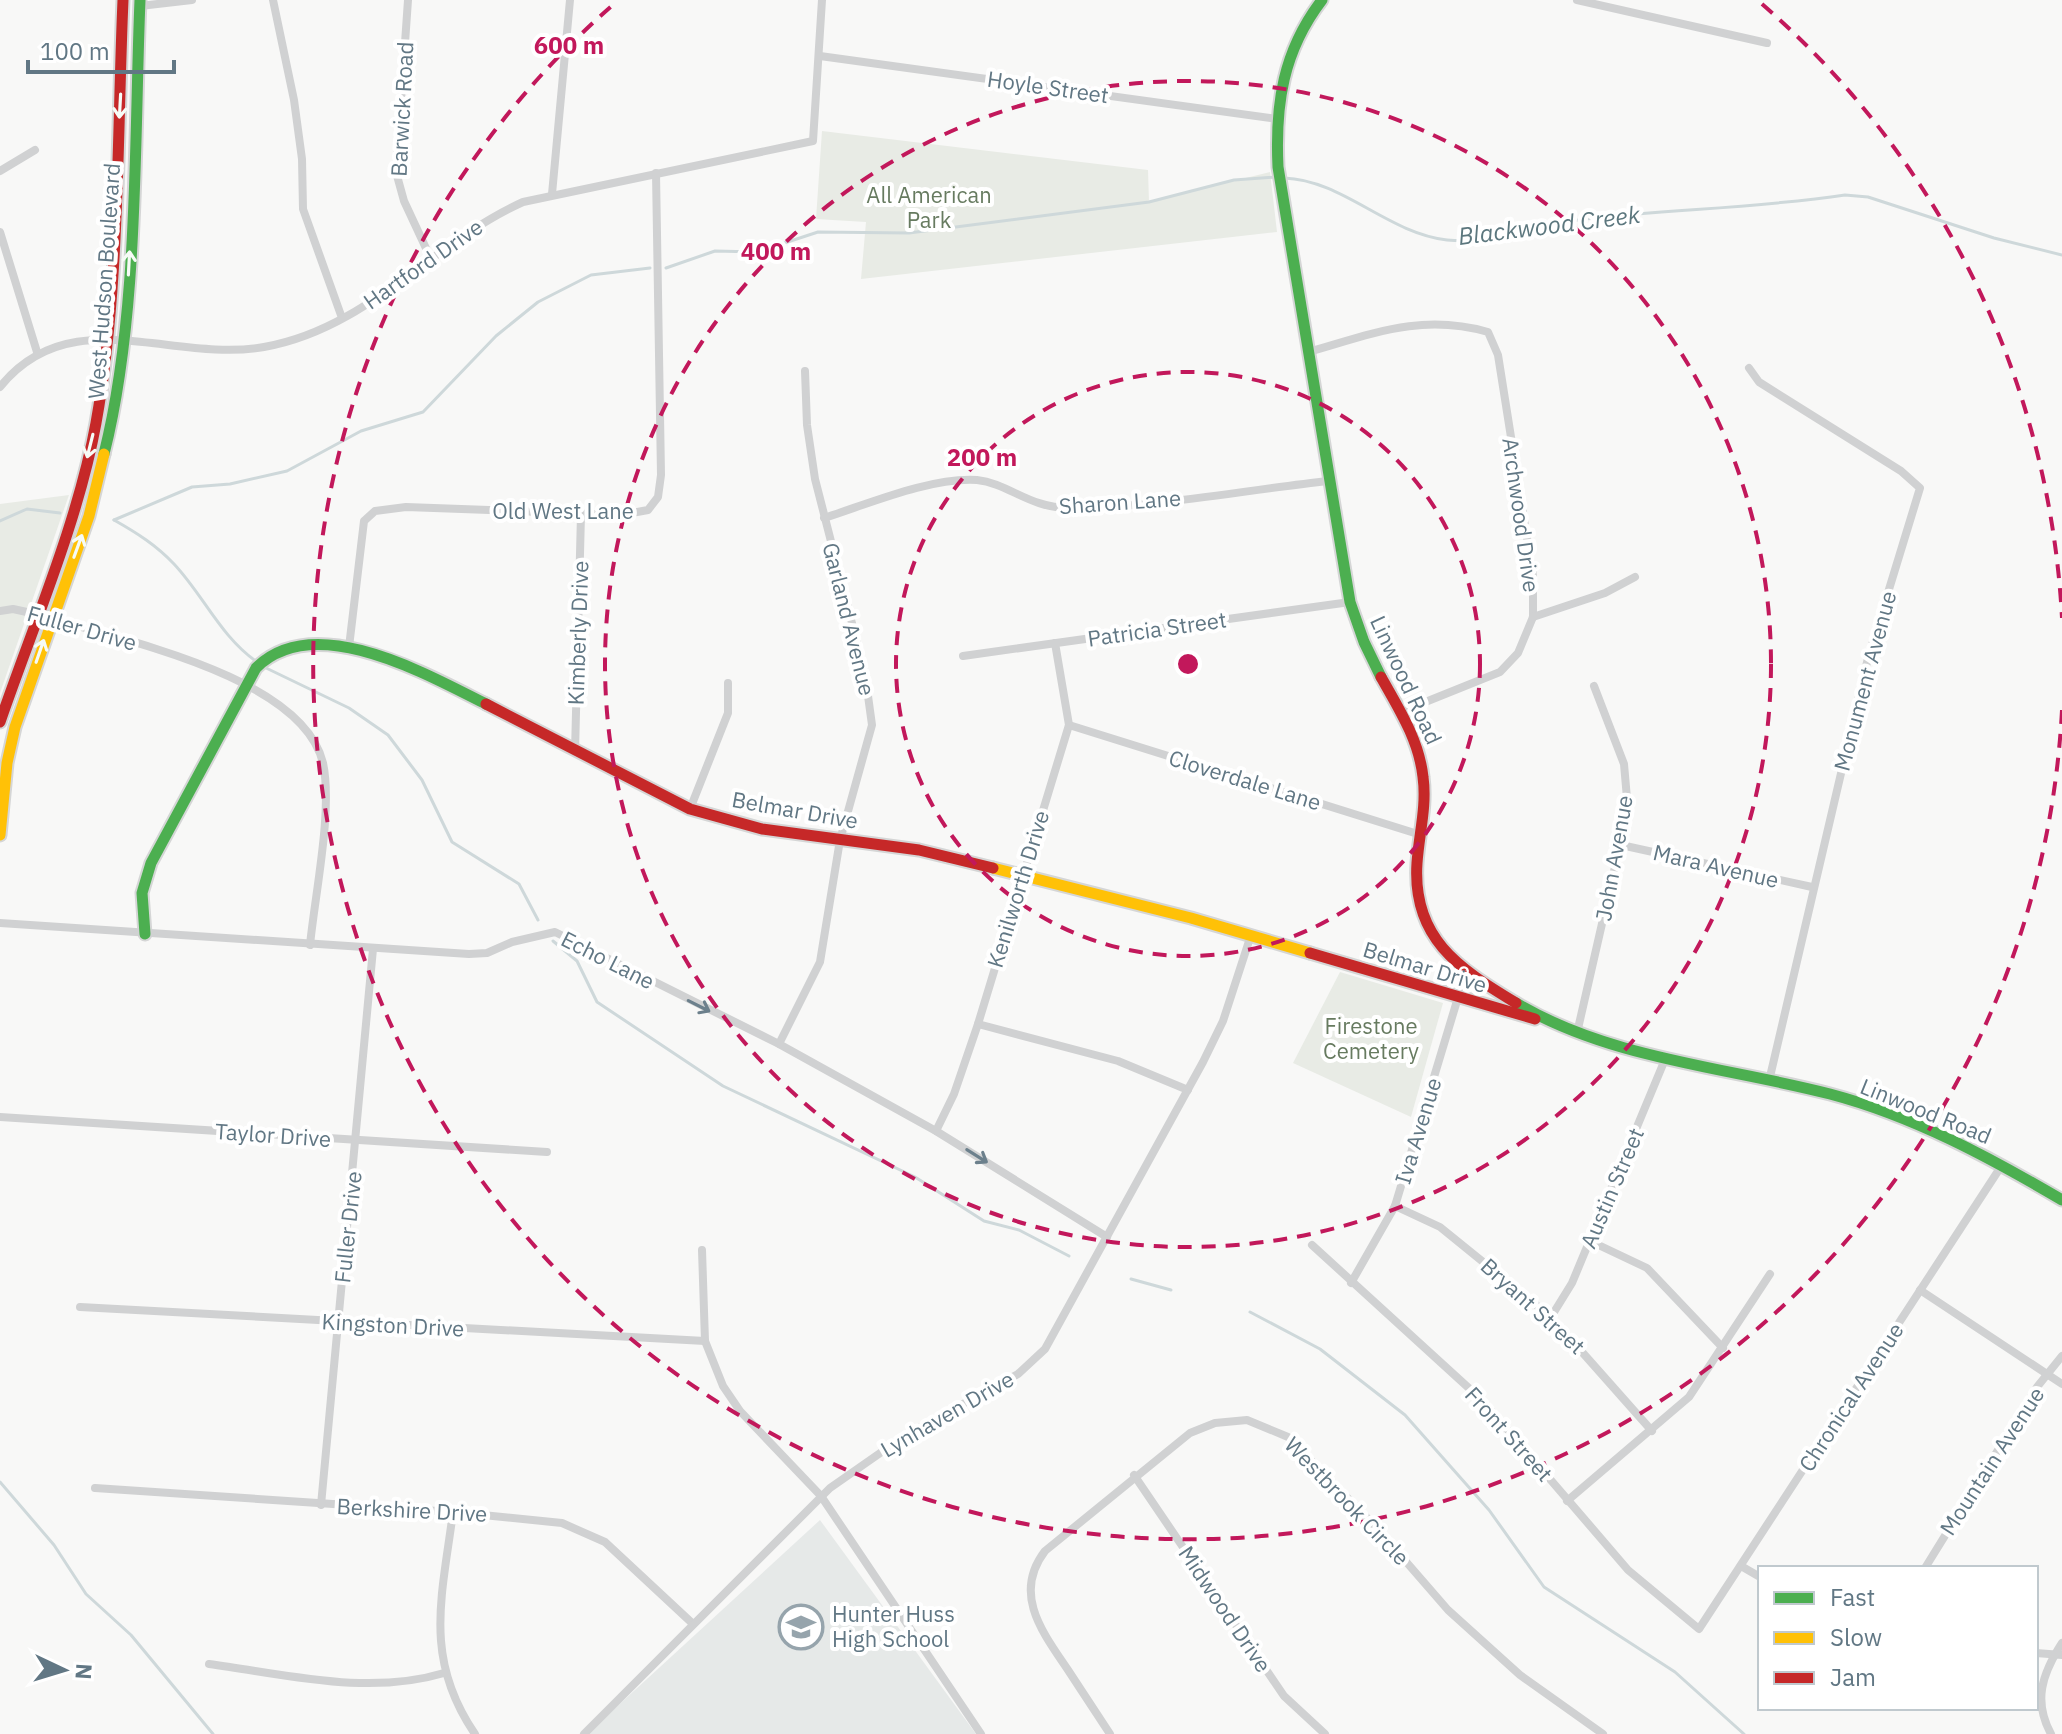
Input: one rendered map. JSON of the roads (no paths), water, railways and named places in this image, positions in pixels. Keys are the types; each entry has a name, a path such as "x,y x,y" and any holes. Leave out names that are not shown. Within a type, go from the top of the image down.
{"main road":[{"name":"West Hudson Boulevard","path":"0,722 83,474 96,423 107,342 123,0"},
{"name":"Linwood Road","path":"1322,0 1305,24 1289,60 1277,119 1280,160 1350,602 1366,648 1403,711 1422,765 1421,835 1416,875 1419,907 1436,941 1466,971 1547,1021 1577,1033 1666,1057 1883,1111 2002,1165 2062,1200"},
{"name":"West Hudson Boulevard","path":"0,835 7,763 15,727 101,473 124,341 140,3"},
{"name":"Belmar Drive","path":"145,934 142,893 151,863 244,684 271,653 307,644 349,647 413,667 690,809 762,829 919,850 1251,935 1458,998 1547,1021"}],"street":[{"path":"140,3 192,0"},
{"path":"273,0 294,100 302,159 303,209 342,318"},
{"name":"Barwick Road","path":"408,0 396,172 408,212 431,259"},
{"path":"552,194 570,0"},
{"path":"820,56 822,0"},
{"path":"1577,0 1767,43"},
{"name":"Hartford Drive","path":"0,387 14,369 37,352 70,341 255,348 307,335 387,293 484,220 552,194 813,141 820,56"},
{"name":"Hoyle Street","path":"820,56 1277,119"},
{"path":"0,171 35,150"},
{"name":"Old West Lane","path":"349,647 364,521 375,511 406,507 621,515 648,510 658,497 661,475 656,173"},
{"path":"0,232 37,352"},
{"name":"Archwood Drive","path":"1308,352 1391,329 1430,322 1488,332 1493,339 1533,576 1533,617 1518,653 1500,672 1403,711"},
{"name":"Monument Avenue","path":"1749,368 1759,382 1901,471 1920,488 1868,658 1769,1081"},
{"name":"Garland Avenue","path":"779,1044 820,962 840,840 869,743 872,707 824,518 807,425 805,371"},
{"name":"Sharon Lane","path":"824,518 958,481 993,484 1024,500 1064,508 1138,505 1329,481"},
{"name":"Kimberly Drive","path":"575,752 581,514"},
{"path":"1533,617 1605,593 1635,577"},
{"name":"Patricia Street","path":"963,656 1350,602"},
{"name":"Fuller Drive","path":"0,611 13,609 36,614 173,654 244,684 308,730 322,759 325,790 310,945"},
{"name":"Kenilworth Drive","path":"936,1131 954,1094 978,1024 1069,725 1055,643"},
{"path":"690,809 728,713 728,683"},
{"name":"John Avenue","path":"1577,1033 1628,810 1627,779 1594,686"},
{"name":"Cloverdale Lane","path":"1069,725 1421,835"},
{"name":"Mara Avenue","path":"1621,845 1812,887"},
{"name":"Echo Lane","path":"0,923 373,949 487,953 512,942 555,932 779,1044 936,1131 1107,1237"},
{"name":"Lynhaven Drive","path":"584,1734 821,1496 855,1468 906,1435 1028,1367 1055,1333 1188,1090 1223,1021 1251,935"},
{"name":"Fuller Drive","path":"321,1505 373,949"},
{"name":"Iva Avenue","path":"1351,1283 1395,1206 1466,971"},
{"path":"978,1024 1118,1061 1188,1090"},
{"name":"Austin Street","path":"1551,1317 1572,1283 1666,1057"},
{"name":"Taylor Drive","path":"0,1117 547,1152"},
{"name":"Chronical Avenue","path":"1699,1629 2002,1165"},
{"name":"Bryant Street","path":"1395,1206 1440,1227 1551,1317 1652,1431"},
{"path":"1590,1241 1647,1268 1723,1348"},
{"name":"Front Street","path":"1312,1245 1483,1401 1628,1570 1699,1629"},
{"path":"702,1250 705,1341 723,1386 740,1411 821,1496 981,1734"},
{"path":"1567,1501 1689,1397 1770,1274"},
{"path":"1920,1290 2062,1384"},
{"name":"Kingston Drive","path":"80,1307 705,1341"},
{"name":"Mountain Avenue","path":"1926,1566 2037,1387 2062,1356"},
{"name":"Westbrook Circle","path":"1110,1734 1038,1625 1030,1585 1036,1563 1045,1551 1134,1475 1203,1426 1247,1420 1280,1432 1298,1445 1458,1620 1520,1675 1603,1734"},
{"name":"Midwood Drive","path":"1134,1475 1284,1696 1325,1734"},
{"name":"Berkshire Drive","path":"95,1488 453,1512 562,1523 592,1534 629,1562 692,1623"},
{"path":"453,1512 440,1625 444,1673 454,1699 475,1734"},
{"path":"1741,1566 1758,1576"},
{"path":"2051,1734 2040,1708 2040,1693 2062,1643"},
{"path":"2038,1653 2058,1656"},
{"path":"209,1664 371,1684 398,1683 444,1673"}],"waterway":[{"name":"Blackwood Creek","path":"666,268 715,251 757,252 818,232 909,233 1149,202 1234,180 1276,177"},
{"name":"Blackwood Creek","path":"1284,178 1326,188 1405,228 1447,240 1482,240 1585,219 1845,195 1868,197 1994,238 2062,255"},
{"name":"Blackwood Creek","path":"114,520 192,487 230,484 287,471 361,431 423,412 496,336 538,302 591,275 650,268"},
{"name":"Blackwood Creek","path":"0,521 27,509 60,513"},
{"path":"114,520 167,557 185,576 222,628 257,662"},
{"path":"264,667 349,708 388,735 422,780 452,842 519,884 538,920"},
{"path":"553,941 577,961 597,1002 723,1086 915,1177 984,1221 1019,1230 1069,1256"},
{"path":"1131,1279 1171,1290"},
{"path":"1250,1312 1320,1349 1405,1415 1489,1510 1544,1587 1675,1672 1744,1734"},
{"path":"0,1482 54,1545 86,1594 131,1635 213,1734"}],"place":[{"name":"Hunter Huss High School","path":"801,1627"}],"park label":[{"name":"All American Park","path":"929,208"},
{"name":"Firestone Cemetery","path":"1371,1038"}]}
